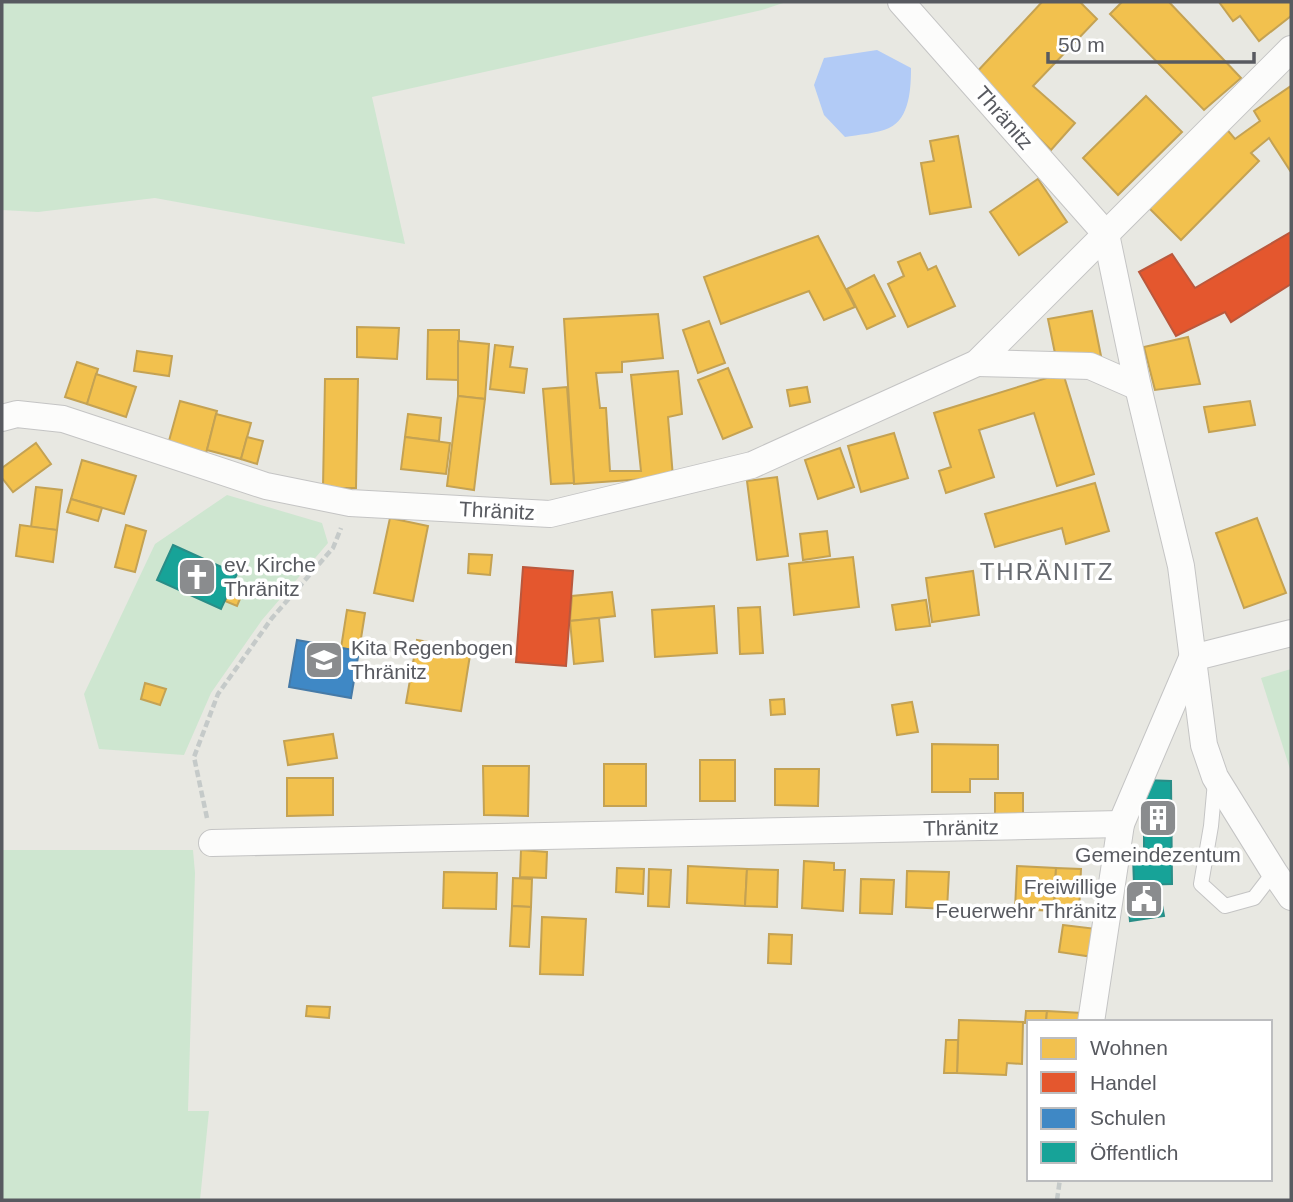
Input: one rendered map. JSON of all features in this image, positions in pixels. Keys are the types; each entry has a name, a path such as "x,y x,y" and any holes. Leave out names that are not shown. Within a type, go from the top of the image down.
{"street":[{"name":"Thränitz","path":"901,2 1106,234 1138,387 1181,566 1204,745 1216,777 1291,897"},
{"name":"Thränitz","path":"2,418 17,414 63,419 266,486 350,503 550,514 752,465 977,363 1291,49"},
{"name":"Thränitz","path":"977,363 1090,366 1138,387"},
{"path":"1192,658 1291,633"},
{"name":"Thränitz","path":"1091,1020 1121,824 1192,658"},
{"name":"Thränitz","path":"212,843 1121,824"}],"lane":[{"path":"1216,777 1201,884 1224,905 1254,898 1274,872"}],"path":[{"path":"212,843 194,757 218,694 272,618 333,548 350,503"},
{"path":"1057,1200 1060,1181"}],"green space":[{"path":"2,2 786,2 762,10 372,97 405,244 155,198 38,212 2,210"},
{"path":"227,495 322,523 328,543 262,620 211,693 184,755 99,749 84,694 155,544"},
{"path":"1291,669 1291,772 1261,678"},
{"path":"2,850 193,850 195,873 188,1111 209,1111 200,1200 2,1200"}],"water":[{"path":"877,50 911,68 908,102 901,118 889,128 845,137 824,115 814,85 824,58"}],"building: Wohnen":[{"path":"1042,2 1080,2 1097,19 1033,86 1075,123 1051,150 974,75"},
{"path":"1122,2 1169,2 1241,78 1204,110 1110,14"},
{"path":"1219,2 1291,2 1291,16 1259,41 1240,16 1233,21"},
{"path":"1291,86 1291,172 1269,138 1251,153 1259,161 1181,240 1146,205 1224,126 1235,139 1260,121 1254,111"},
{"path":"1146,96 1182,132 1118,195 1083,158"},
{"path":"958,136 971,207 930,214 921,163 934,161 930,141"},
{"path":"1038,179 1067,222 1019,255 990,212"},
{"path":"818,236 855,307 824,320 809,291 721,324 704,277"},
{"path":"920,253 928,270 936,266 955,306 908,327 888,284 904,276 898,262"},
{"path":"874,275 895,316 867,329 847,289"},
{"path":"1092,311 1101,356 1057,363 1048,319"},
{"path":"658,314 663,358 622,362 622,372 596,373 600,408 606,408 610,471 641,471 631,375 678,371 682,414 668,417 673,477 574,484 564,319"},
{"path":"709,321 725,363 698,373 683,330"},
{"path":"357,327 399,328 397,359 357,357"},
{"path":"428,330 459,330 459,380 427,379"},
{"path":"1188,337 1200,384 1155,390 1144,347"},
{"path":"458,341 489,344 485,399 458,396"},
{"path":"495,345 513,347 510,367 527,369 524,393 490,389"},
{"path":"137,351 172,356 169,376 134,371"},
{"path":"77,362 98,369 87,404 65,397"},
{"path":"728,368 752,427 723,439 698,380"},
{"path":"1063,373 1094,474 1057,486 1034,413 979,430 994,477 946,493 939,471 951,467 934,413"},
{"path":"96,374 136,387 126,417 87,404"},
{"path":"325,379 358,379 356,488 323,488"},
{"path":"567,387 574,483 551,484 543,389"},
{"path":"807,387 810,402 790,406 787,390"},
{"path":"458,396 485,399 474,490 447,486"},
{"path":"180,401 217,411 205,457 167,448"},
{"path":"1250,401 1255,425 1209,432 1204,407"},
{"path":"216,414 251,423 241,459 207,450"},
{"path":"408,414 441,418 439,441 405,437"},
{"path":"894,433 908,478 861,492 848,446"},
{"path":"247,437 263,441 257,464 241,459"},
{"path":"405,437 450,443 446,474 401,469"},
{"path":"36,443 51,464 13,492 2,478 2,468"},
{"path":"840,448 854,487 818,499 805,460"},
{"path":"82,460 136,476 124,514 71,499"},
{"path":"777,477 788,556 757,560 747,481"},
{"path":"1095,483 1109,531 1066,544 1062,528 995,547 985,514"},
{"path":"36,487 62,490 57,530 31,527"},
{"path":"71,499 102,508 98,521 67,512"},
{"path":"390,518 428,526 413,601 374,593"},
{"path":"1257,518 1286,593 1244,608 1216,533"},
{"path":"20,525 57,530 53,562 16,556"},
{"path":"126,525 146,531 135,572 115,567"},
{"path":"827,531 830,556 803,560 800,534"},
{"path":"469,554 492,555 490,575 468,573"},
{"path":"853,557 859,607 794,615 789,564"},
{"path":"973,571 979,615 932,622 926,578"},
{"path":"235,580 246,585 237,606 225,601"},
{"path":"612,592 615,616 570,621 572,596"},
{"path":"926,600 930,626 896,630 892,605"},
{"path":"714,606 717,653 655,657 652,610"},
{"path":"760,607 763,653 740,654 738,608"},
{"path":"347,610 365,613 359,651 341,648"},
{"path":"599,618 603,661 574,664 570,621"},
{"path":"417,640 471,649 461,711 406,703"},
{"path":"145,683 166,689 160,705 141,699"},
{"path":"784,699 785,714 771,715 770,700"},
{"path":"912,702 918,732 897,735 892,705"},
{"path":"333,734 337,758 288,765 284,741"},
{"path":"932,744 998,745 998,779 970,779 970,792 932,792"},
{"path":"700,760 735,760 735,801 700,801"},
{"path":"604,764 646,764 646,806 604,806"},
{"path":"483,766 529,766 528,816 484,815"},
{"path":"775,769 819,769 818,806 775,805"},
{"path":"287,778 333,778 333,815 287,816"},
{"path":"995,793 1023,793 1023,817 995,817"},
{"path":"521,850 547,852 546,878 520,877"},
{"path":"804,861 834,863 834,870 845,870 843,911 802,908"},
{"path":"688,866 747,869 745,906 687,903"},
{"path":"1017,866 1056,868 1054,911 1015,909"},
{"path":"617,868 644,869 643,894 616,892"},
{"path":"1056,868 1081,869 1079,912 1054,911"},
{"path":"649,869 671,870 669,907 648,906"},
{"path":"747,869 778,870 777,907 745,906"},
{"path":"907,871 949,872 947,909 906,907"},
{"path":"444,872 497,873 496,909 443,908"},
{"path":"513,878 532,879 531,907 512,906"},
{"path":"861,879 894,880 892,914 860,913"},
{"path":"512,906 531,907 529,947 510,946"},
{"path":"542,917 586,919 583,975 540,974"},
{"path":"1063,925 1097,929 1093,957 1059,952"},
{"path":"769,934 792,935 791,964 768,963"},
{"path":"307,1006 330,1007 329,1018 306,1016"},
{"path":"1026,1011 1047,1011 1046,1020 1027,1020 1025,1023"},
{"path":"1047,1011 1082,1013 1082,1020 1046,1020"},
{"path":"959,1020 1023,1022 1022,1064 1007,1063 1006,1075 957,1073"},
{"path":"946,1040 958,1040 957,1073 944,1073"}],"building: Handel":[{"path":"1291,232 1291,284 1231,322 1225,312 1176,336 1139,272 1172,254 1195,288"},
{"path":"523,567 573,571 566,666 516,662"}],"building: Schulen":[{"path":"297,640 359,651 351,698 289,687"}],"building: Öffentlich":[{"name":"ev. Kirche Thränitz","path":"173,545 237,574 221,609 157,580"},
{"name":"Gemeindezentum","path":"1144,780 1171,781 1172,884 1134,885 1133,856 1144,856"},
{"path":"1159,889 1164,916 1130,921 1127,890"}],"place":[{"name":"ev. Kirche Thränitz","path":"197,577"},
{"name":"Kita Regenbogen Thränitz","path":"324,660"},
{"name":"Gemeindezentum","path":"1158,818"},
{"name":"Freiwillige Feuerwehr Thränitz","path":"1144,899"}],"district":[{"name":"THRÄNITZ","path":"1047,572"}]}
